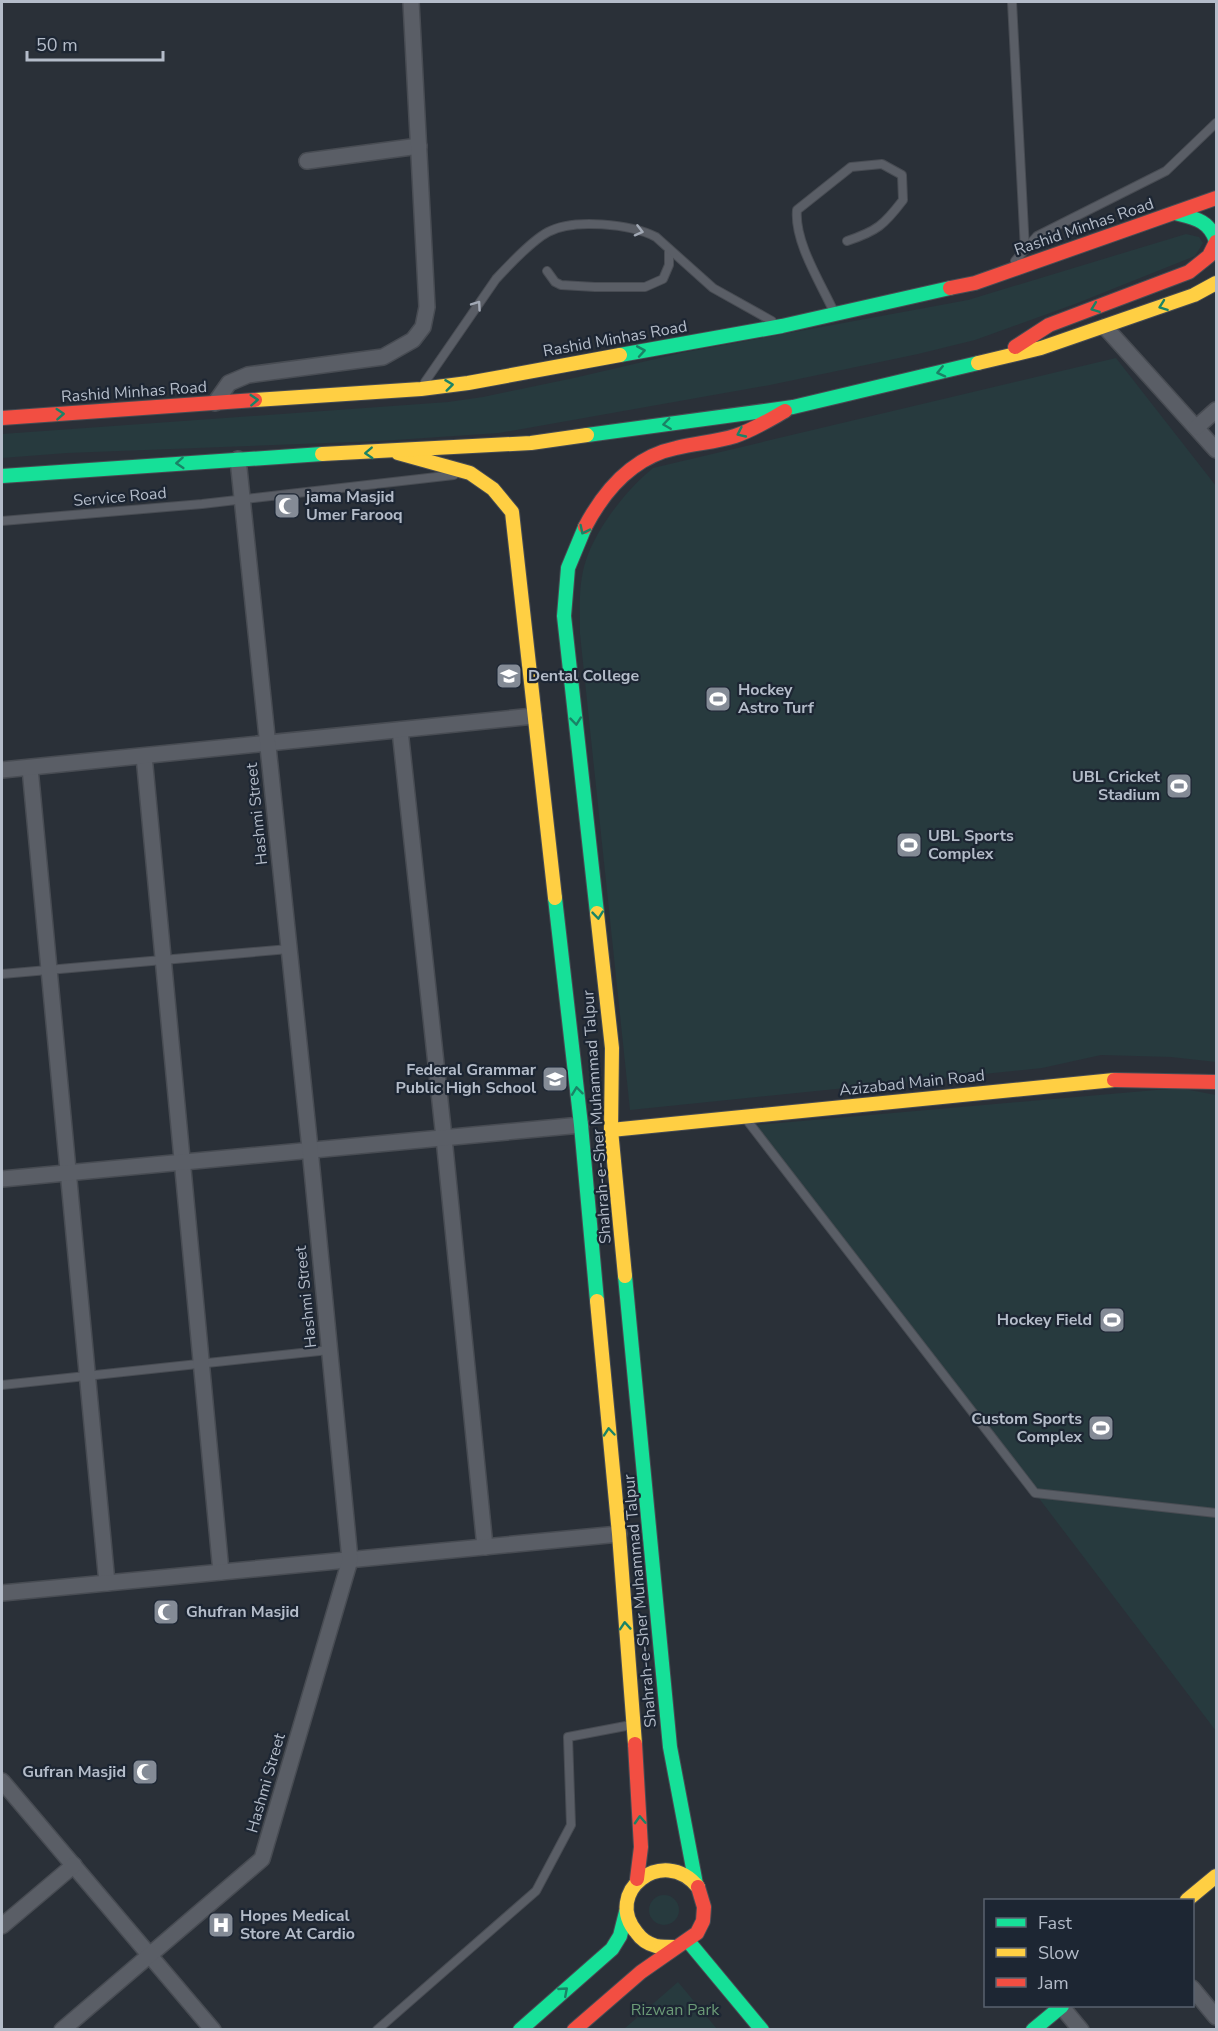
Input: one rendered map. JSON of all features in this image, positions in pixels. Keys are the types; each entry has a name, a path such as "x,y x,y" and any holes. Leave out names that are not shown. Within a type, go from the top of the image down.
{"main road":[{"name":"Rashid Minhas Road","path":"2,418 421,389 468,383 782,326 975,283 1216,198"},
{"path":"998,358 1049,326 1189,272 1209,256 1216,242 1214,229 1204,221 1175,213"},
{"path":"2,476 238,459 531,443 793,407 1041,348 1194,296 1216,283"},
{"name":"Shahrah-e-Sher Muhammad Talpur","path":"696,1884 670,1747 611,1130 612,1048 564,616 570,563 584,527 606,494 625,473 647,457 690,444 733,437 793,407"},
{"name":"Shahrah-e-Sher Muhammad Talpur","path":"391,451 470,473 493,489 512,512 581,1125 633,1725 641,1847 637,1879"},
{"name":"Azizabad Main Road","path":"611,1130 1125,1079 1216,1082"},
{"path":"520,2030 612,1949 620,1936 627,1900 637,1879 663,1869 675,1870 687,1876 696,1884 705,1907 698,1932 638,1974 574,2030"},
{"path":"1188,1899 1216,1876"},
{"path":"626,1912 630,1926 638,1937 649,1944 662,1948 682,1944"},
{"path":"682,1944 762,2030"},
{"path":"1033,2030 1061,2007"}],"street":[{"path":"215,403 230,383 248,375 383,357 413,340 423,327 427,307 411,2"},
{"path":"307,161 419,146"},
{"path":"1105,327 1216,450"},
{"path":"1197,427 1216,410"},
{"name":"Hashmi Street","path":"62,2030 262,1859 350,1560 238,459"},
{"path":"2,771 534,716"},
{"path":"400,730 444,1138 484,1547"},
{"path":"144,756 221,1572"},
{"path":"30,768 107,1583"},
{"path":"2,1179 581,1125"},
{"path":"2,1593 618,1534"},
{"path":"2,1781 213,2030"},
{"path":"2,1926 74,1865"},
{"path":"1194,1990 1216,2017"},
{"path":"1063,2007 1081,2030"}],"lane":[{"path":"1012,2 1025,250"},
{"path":"1005,272 1037,236 1166,171 1216,123"},
{"path":"835,314 803,246 796,223 797,210 851,167 882,164 902,175 903,200 886,222 868,234 847,241"},
{"path":"421,389 496,279 548,232 569,226 594,224 618,227 645,232 656,237 714,288 782,326"},
{"path":"547,271 555,282 561,285 645,287 663,279 669,265 669,250"},
{"name":"Service Road","path":"2,521 242,500 470,473"},
{"path":"2,974 289,949"},
{"path":"744,1116 1035,1493 1216,1513"},
{"path":"2,1385 329,1350"},
{"path":"377,2030 536,1892 571,1825 568,1737 633,1725"}],"green space":[{"path":"1186,234 1199,237 1203,243 1195,256 1075,304 975,340 770,385 499,433 380,441 67,453 2,458 2,434 448,402 483,397 681,353 968,300"},
{"name":"UBL Sports Complex","path":"1116,358 1216,486 1216,1062 1171,1057 1101,1055 1042,1068 630,1110 580,634 583,569 591,547 605,522 623,498 653,468"},
{"name":"Custom Sports Complex","path":"1179,1088 1216,1095 1216,1731 755,1125"},
{"path":"664,1895 675,1899 679,1910 675,1921 664,1925 653,1921 649,1910 653,1899"},
{"name":"Rizwan Park","path":"678,1982 717,2029 624,2029"}],"traffic: fast":[{"path":"1175,213 1205,224 1216,241"},
{"path":"620,355 782,326 950,288"},
{"path":"587,435 793,407 978,363"},
{"path":"2,476 322,454"},
{"path":"585,527 568,568 564,616 597,913"},
{"path":"555,898 581,1125 597,1301"},
{"path":"625,1276 670,1747 696,1884"},
{"path":"520,2030 612,1949 620,1936 626,1912"},
{"path":"688,1941 762,2030"},
{"path":"1033,2030 1061,2007"}],"traffic: slow":[{"path":"978,363 1041,348 1194,295 1216,283"},
{"path":"255,400 421,389 468,383 620,355"},
{"path":"322,454 531,443 587,435"},
{"path":"398,453 470,473 493,489 512,512 555,898"},
{"path":"597,913 612,1048 611,1130 625,1276"},
{"path":"611,1130 1114,1080"},
{"path":"597,1301 619,1534 635,1744"},
{"path":"675,1947 661,1947 643,1939 628,1918 627,1903 632,1890 641,1879 654,1872 669,1870 684,1875 698,1887"},
{"path":"1188,1899 1216,1876"}],"traffic: jam":[{"path":"950,288 975,283 1216,198"},
{"path":"1015,347 1049,325 1189,272 1209,256 1216,242"},
{"path":"2,418 255,400"},
{"path":"585,527 611,488 646,459 676,448 735,436 785,411"},
{"path":"1114,1080 1216,1082"},
{"path":"635,1744 641,1847 637,1879"},
{"path":"574,2030 641,1972 697,1933 703,1921 704,1907 698,1887"}],"place":[{"name":"jama Masjid Umer Farooq","path":"287,506"},
{"name":"Dental College","path":"509,676"},
{"name":"Hockey Astro Turf","path":"718,699"},
{"name":"UBL Cricket Stadium","path":"1179,786"},
{"name":"UBL Sports Complex","path":"909,845"},
{"name":"Federal Grammar Public High School","path":"555,1079"},
{"name":"Hockey Field","path":"1112,1320"},
{"name":"Custom Sports Complex","path":"1101,1428"},
{"name":"Ghufran Masjid","path":"166,1612"},
{"name":"Gufran Masjid","path":"145,1772"},
{"name":"Hopes Medical Store At Cardio","path":"221,1925"}]}
